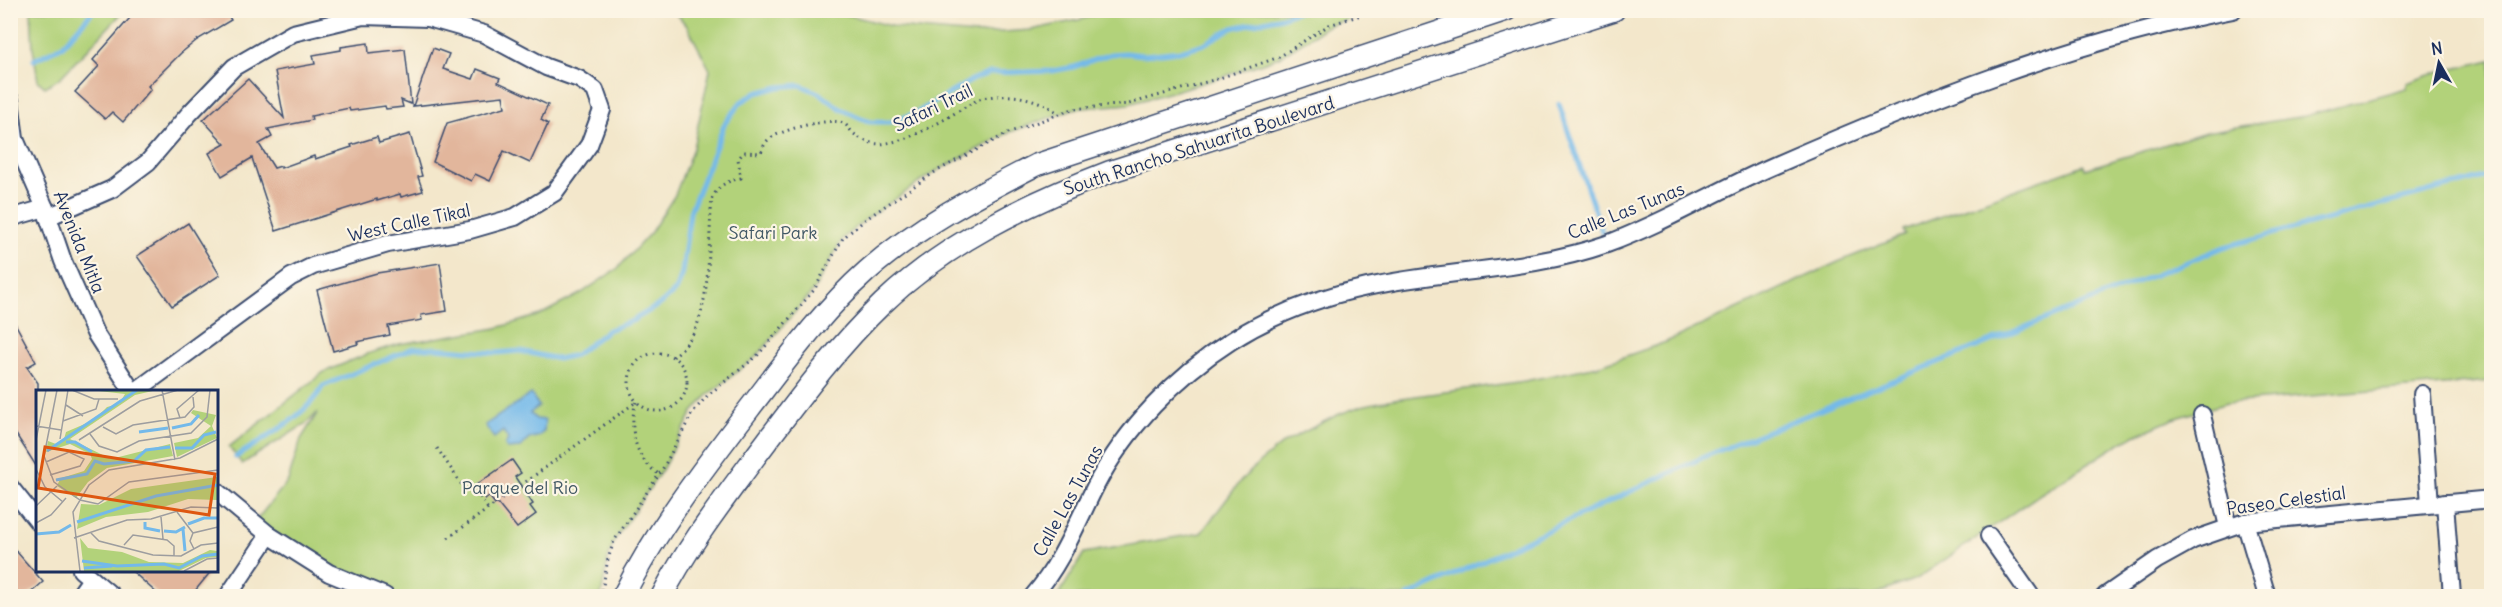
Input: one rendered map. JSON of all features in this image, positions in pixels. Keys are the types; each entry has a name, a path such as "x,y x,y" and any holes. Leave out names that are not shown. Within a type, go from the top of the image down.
{"street":[{"name":"South Rancho Sahuarita Boulevard","path":"623,597 644,556 668,519 794,350 834,304 868,270 918,233 980,194 1036,165 1506,10"},
{"name":"South Rancho Sahuarita Boulevard","path":"662,597 704,527 826,364 897,291 945,254 979,232 1043,199 1109,172 1614,10"},
{"name":"Calle Las Tunas","path":"1033,597 1058,563 1096,485 1130,433 1178,381 1232,340 1272,319 1312,302 1367,287 1539,263 1599,246 1661,221 1768,169 1871,124 2000,75 2130,34 2181,20 2233,10"},
{"name":"West Calle Tikal","path":"46,212 112,189 148,162 189,114 234,67 293,33 363,16 428,18 484,34 546,67 579,79 595,90 602,110 589,145 554,193 515,217 471,230 388,244 313,266 291,277 135,390"},
{"name":"Avenida Mitla","path":"10,100 15,139 46,212 63,261 95,333 133,390"},
{"path":"10,218 46,212"},
{"path":"2422,393 2452,597"},
{"path":"2202,416 2228,527"},
{"path":"10,487 36,520"},
{"path":"218,493 269,535 329,573 385,597"},
{"name":"Paseo Celestial","path":"2105,597 2157,560 2193,540 2245,522 2492,499"},
{"path":"2245,522 2266,597"},
{"path":"228,597 269,535"},
{"path":"1989,536 2031,597"},
{"path":"80,597 86,574 112,597"}],"path":[{"name":"Safari Trail","path":"673,357 690,340 701,307 706,278 712,199 715,191 722,184 741,178 738,159 744,152 761,153 767,141 774,136 795,128 830,122 845,124 861,139 888,143 916,133 978,99 989,96 1026,98 1047,105 1058,113"},
{"path":"653,353 673,357 684,369 687,378 684,396 678,404 661,411 651,411 636,402 630,392 628,381 630,372 636,363 653,353"},
{"path":"636,402 633,421 636,446 645,464 659,474"},
{"path":"448,538 636,402"},
{"path":"437,447 464,488 471,484 488,509"}],"green space":[{"path":"31,10 124,11 60,78 45,87 38,81"},
{"path":"674,11 833,11 895,27 976,34 1031,30 1108,11 1377,11 1329,25 1279,57 1220,78 1129,104 1073,109 1008,133 935,172 866,219 843,238 814,290 757,356 708,395 693,412 662,470 614,541 601,596 385,596 254,523 288,481 301,439 318,412 307,423 242,464 229,447 324,372 399,344 497,328 540,315 580,294 618,268 651,232 675,195 693,148 710,70 687,26"},
{"path":"2491,60 2491,381 2227,403 2173,419 2125,440 2042,493 1918,578 1871,596 1058,596 1084,553 1201,533 1239,483 1285,442 1337,415 1361,406 1394,399 1525,381 1598,366 1666,342 1838,262 1905,235 1903,230 2084,165 2085,169 2206,132 2305,116 2407,88 2407,83 2436,73"}],"water":[{"path":"531,394 539,406 530,413 536,419 545,420 544,431 539,436 529,439 520,448 507,449 505,446 508,439 503,431 494,438 485,425"}],"building":[{"path":"137,10 225,10 231,20 197,40 181,53 148,86 151,89 123,122 112,112 105,119 75,92 99,66 93,60"},
{"path":"368,43 369,53 405,49 411,104 401,100 403,107 386,109 385,106 350,111 349,108 311,116 312,120 268,129 272,137 259,144 274,168 281,166 281,168 314,156 315,159 377,137 379,143 410,134 422,176 418,177 423,191 401,197 400,194 377,201 377,199 276,231 252,158 222,176 209,153 225,144 203,120 248,79 284,118 275,71 315,64 313,55 341,50 341,47"},
{"path":"433,48 449,54 443,69 473,79 477,69 500,78 498,82 548,105 541,120 548,124 530,163 504,151 490,181 475,174 471,181 433,162 447,123 505,107 503,96 413,106"},
{"path":"188,223 220,275 172,306 137,256"},
{"path":"440,263 447,311 421,315 422,320 388,326 390,335 357,342 358,344 333,351 317,290 377,273"},
{"path":"10,314 36,362 27,367 38,383 38,390 36,390 36,466 10,425"},
{"path":"512,460 521,473 515,477 533,504 530,506 536,514 517,528 497,503 495,504 489,496 486,499 476,485"},
{"path":"10,544 43,582 26,597 18,597 10,588"},
{"path":"132,571 211,571 190,597 161,597"}],"waterway":[{"path":"34,60 62,46 94,10"},
{"path":"236,457 295,417 306,408 323,386 413,348 496,353 520,351 558,359 575,355 608,330 632,321 662,303 677,289 682,272 690,212 725,123 741,102 756,93 800,85 819,93 841,109 870,122 891,122 918,112 974,79 989,73 1052,71 1074,67 1110,54 1144,55 1180,51 1204,44 1232,28 1282,17 1301,10"},
{"path":"1559,104 1602,232"},
{"path":"1408,596 1706,456 2224,247 2492,175"}],"park label":[{"name":"Safari Park","path":"773,233"},
{"name":"Parque del Rio","path":"520,488"}]}
